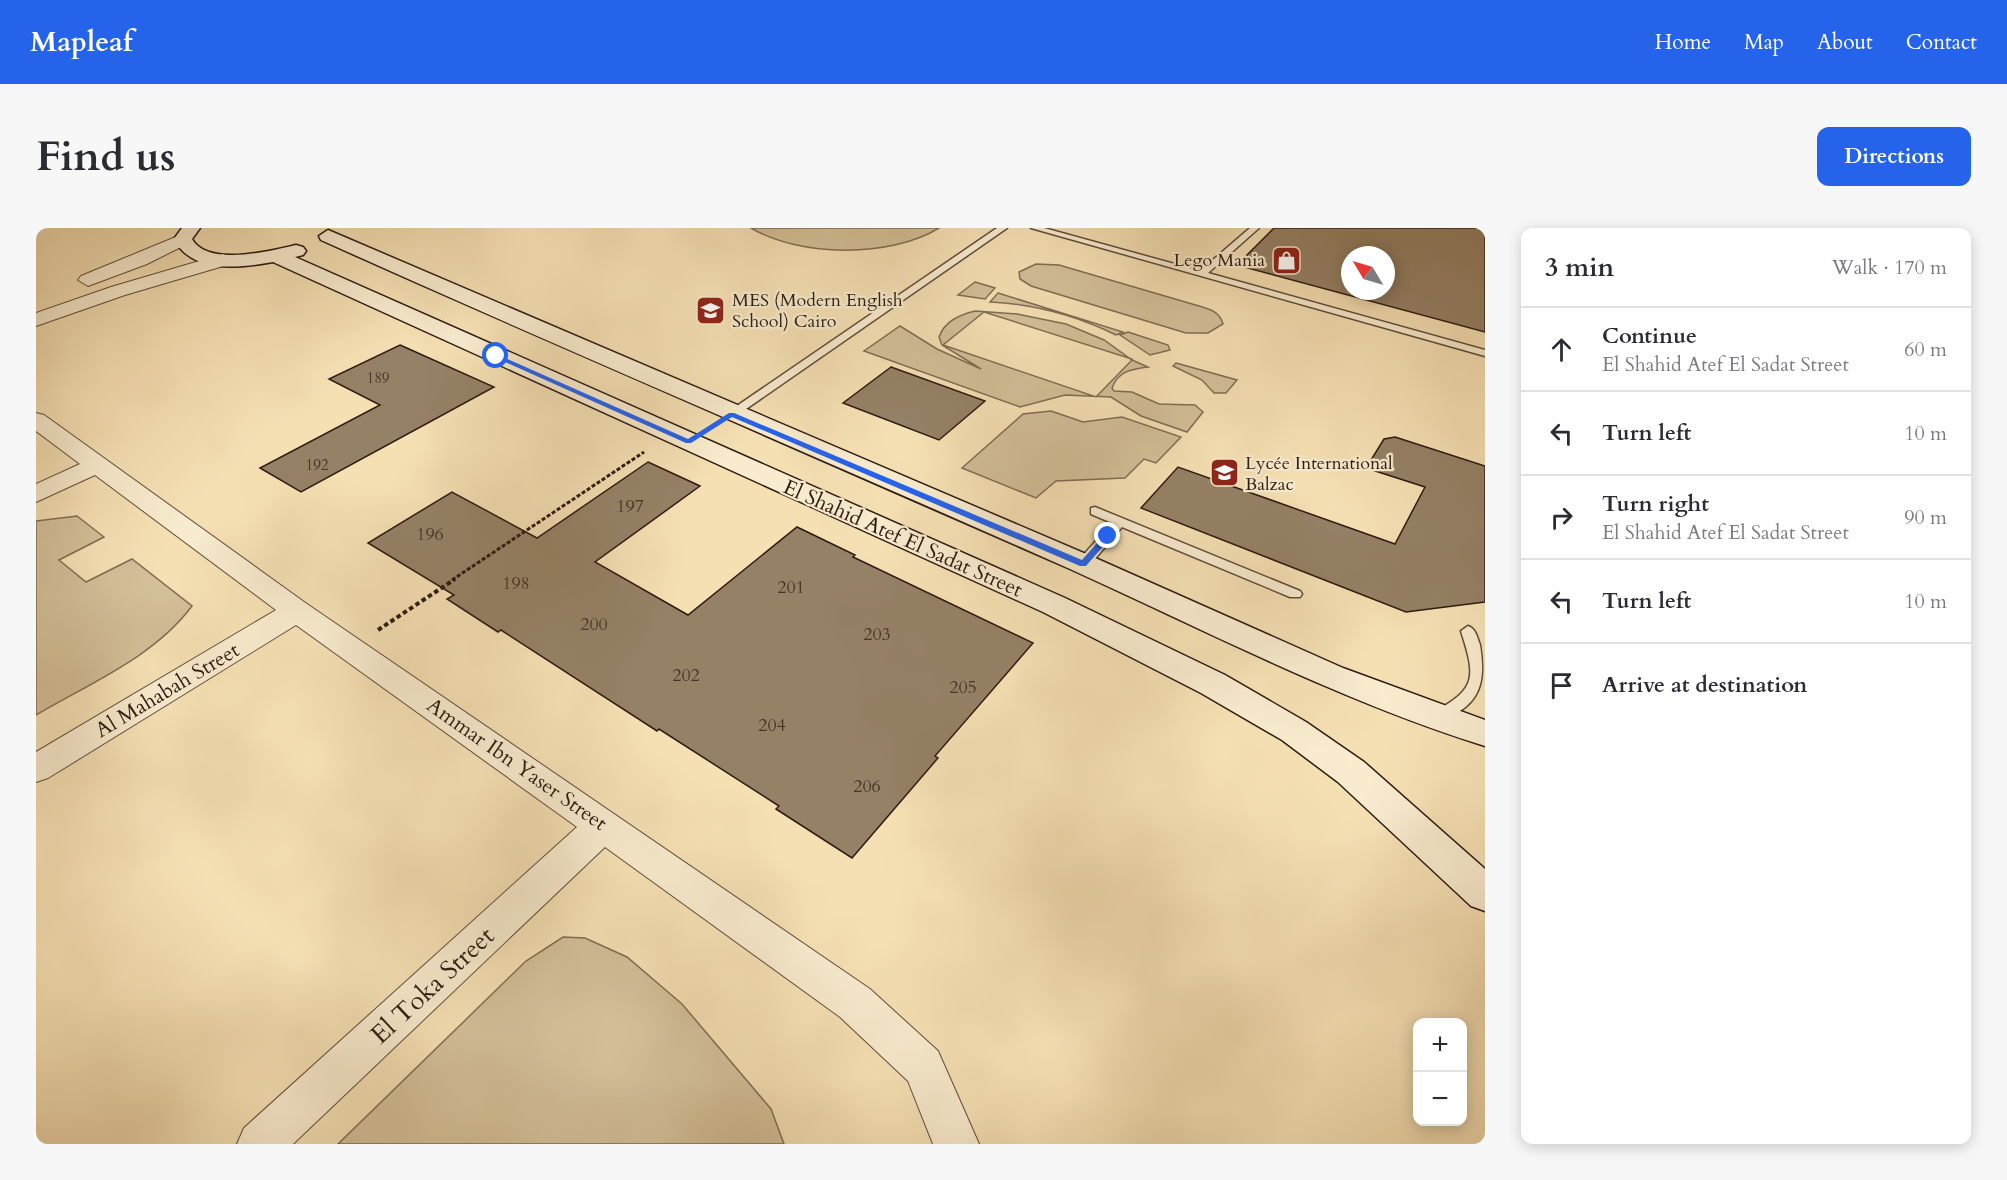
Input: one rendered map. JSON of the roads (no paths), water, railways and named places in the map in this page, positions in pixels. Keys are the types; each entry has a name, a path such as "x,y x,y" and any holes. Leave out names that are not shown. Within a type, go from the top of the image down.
{"street":[{"path":"36,320 129,288 223,260 276,256 306,248 332,232 732,414 1083,564 1354,686 1435,717 1485,733"},
{"path":"187,233 185,246 192,253 223,260"},
{"path":"75,285 140,260 187,233"},
{"name":"El Shahid Atef El Sadat Street","path":"276,256 1054,605 1223,690 1294,730 1351,772 1485,894"},
{"path":"680,438 732,414"},
{"name":"Ammar Ibn Yaser Street","path":"36,420 297,611 855,1003 923,1065 956,1144"},
{"path":"36,494 97,465"},
{"name":"Al Mahabah Street","path":"36,769 297,611"},
{"name":"El Toka Street","path":"260,1144 604,825"}],"lane":[{"path":"732,414 1003,228"},
{"path":"1035,228 1485,353"},
{"path":"1202,274 1255,228"},
{"path":"1095,511 1295,594"},
{"path":"1083,564 1120,521"},
{"path":"1435,717 1464,704 1479,684 1480,658 1468,631"}],"place":[{"name":"Lego Mania","path":"1286,260"},
{"name":"MES (Modern English School) Cairo","path":"711,310"},
{"name":"Lycée International Balzac","path":"1224,473"}]}
